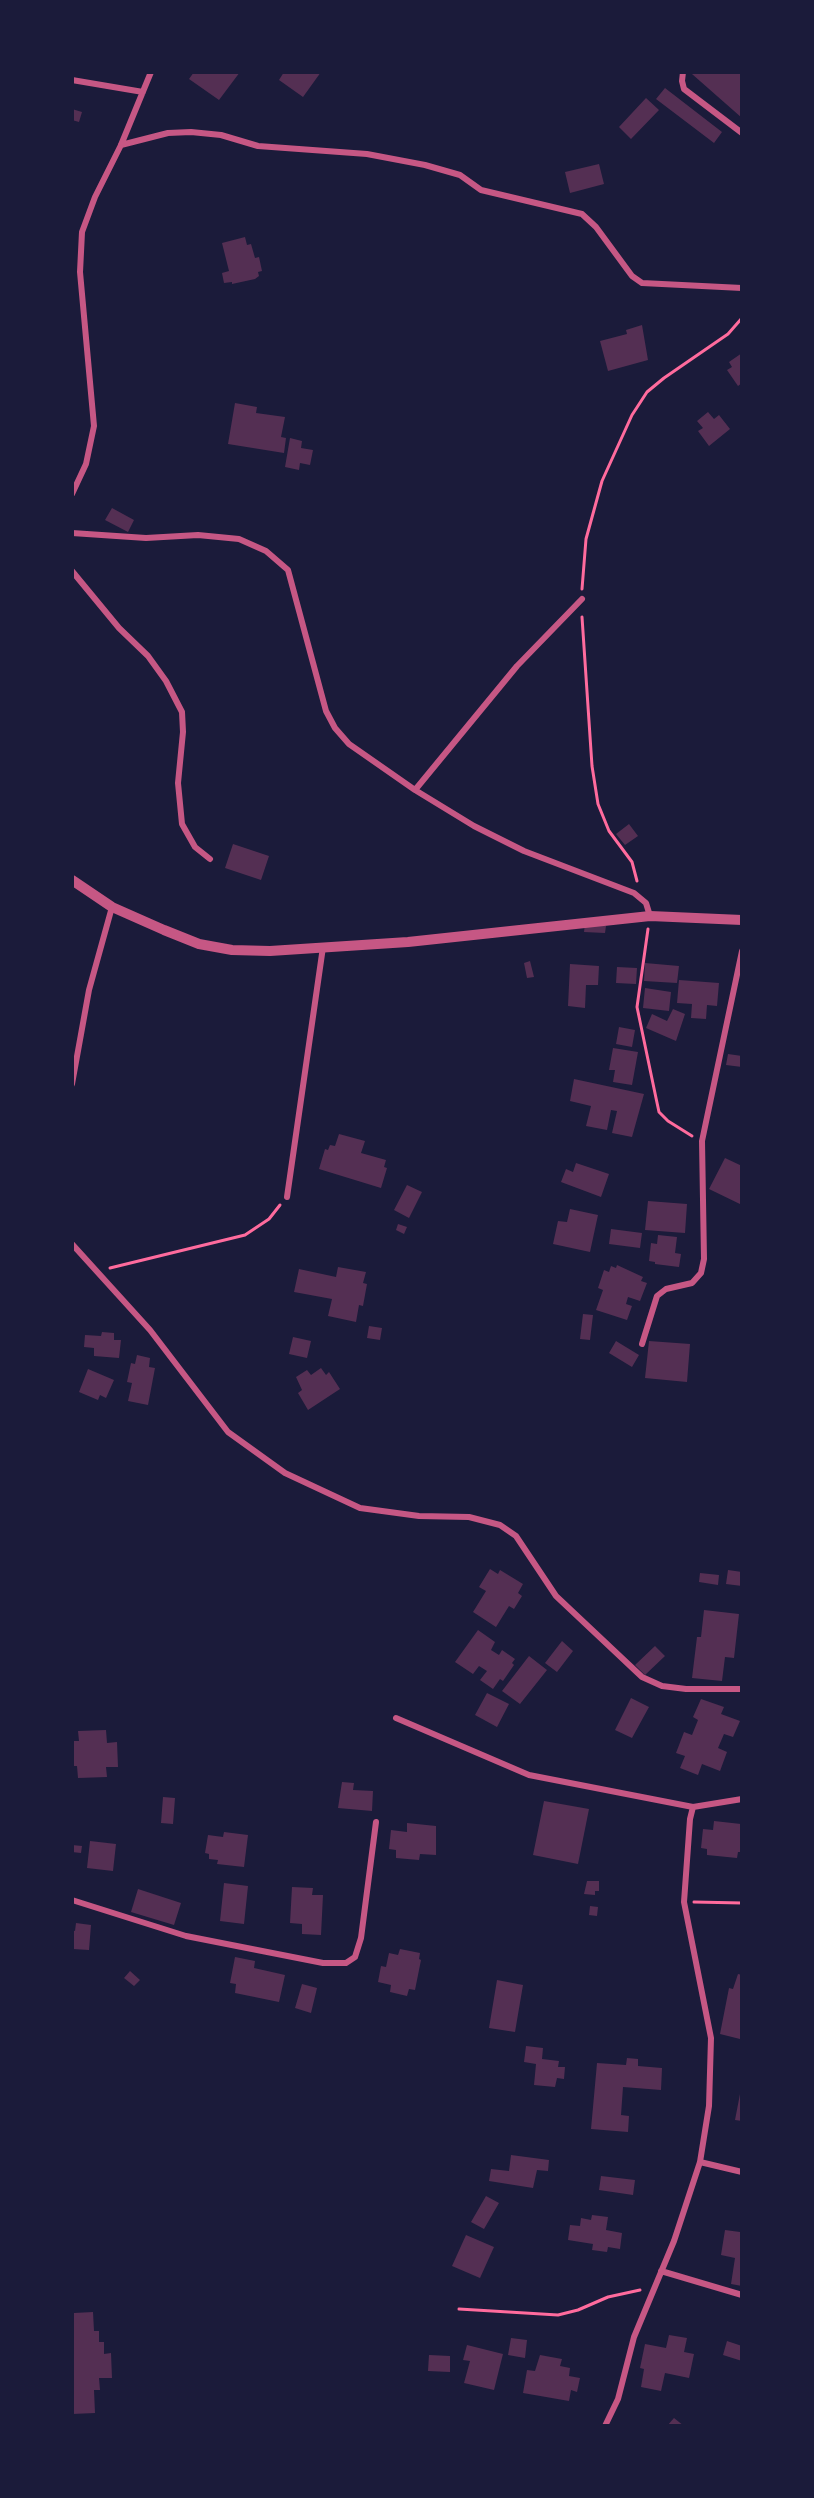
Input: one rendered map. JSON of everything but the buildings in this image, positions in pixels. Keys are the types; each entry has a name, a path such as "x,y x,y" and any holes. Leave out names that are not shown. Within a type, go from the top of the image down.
{"street":[{"path":"72,494 86,464 93,426 80,272 82,232 95,197 122,145 152,72"},
{"path":"683,72 684,88 742,133"},
{"path":"72,80 143,92"},
{"path":"122,145 168,133 191,132 221,135 258,146 367,154 425,165 460,175 481,190 582,214 596,227 632,276 642,283 742,288"},
{"path":"72,533 146,538 198,535 239,539 266,550 288,570 326,711 335,728 350,744 415,790 474,826 524,851 641,897 646,903 650,916"},
{"path":"72,571 84,582 119,628 148,656 166,681 182,712 183,732 178,783 182,824 195,847 210,860"},
{"path":"415,790 517,666 582,599"},
{"path":"72,880 112,907 199,944 232,950 270,951 408,942 650,916 742,920"},
{"path":"72,1084 89,990 112,907"},
{"path":"287,1197 323,946"},
{"path":"642,1344 657,1296 666,1289 692,1283 702,1273 704,1259 702,1141 709,1095 742,951"},
{"path":"72,1244 150,1330 228,1432 285,1473 360,1508 419,1516 469,1517 500,1525 516,1536 556,1596 642,1677 662,1686 686,1689 742,1689"},
{"path":"396,1718 529,1774 693,1807 742,1799"},
{"path":"605,2426 618,2399 634,2337 674,2241 700,2162 709,2106 711,2038 684,1902 685,1859 693,1807"},
{"path":"72,1900 186,1936 322,1963 346,1963 355,1957 361,1938 376,1822"},
{"path":"700,2162 742,2172"},
{"path":"661,2271 742,2295"}],"path":[{"path":"641,897 632,862 609,831 598,804 590,743 582,599 585,547 602,481 632,415 647,392 663,378 728,334 742,318"},
{"path":"650,916 637,1007 659,1112 668,1121 702,1141"},
{"path":"98,1270 244,1235 270,1219 287,1197"},
{"path":"684,1902 742,1903"},
{"path":"459,2309 558,2315 578,2310 608,2297 654,2287"}]}
